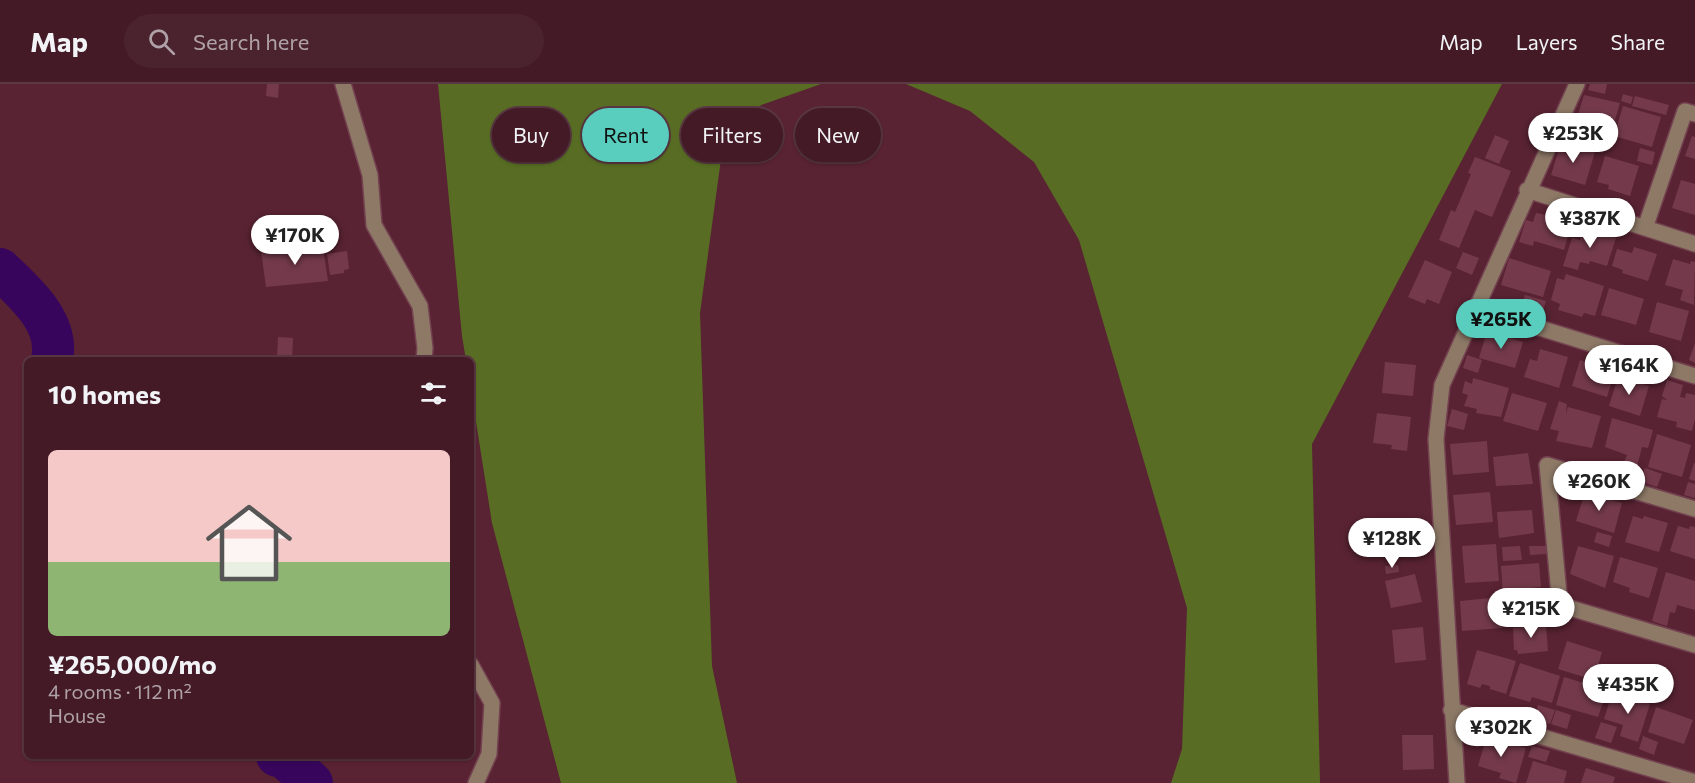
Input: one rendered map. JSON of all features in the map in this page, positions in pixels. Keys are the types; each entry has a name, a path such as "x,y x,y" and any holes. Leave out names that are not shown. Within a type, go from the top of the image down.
{"street":[{"path":"343,84 370,175 374,225 420,306 424,357"},
{"path":"1457,783 1436,439 1437,412 1442,385 1527,190 1577,84"},
{"path":"1645,228 1685,111 1695,114"},
{"path":"1527,190 1695,244"},
{"path":"1475,308 1695,376"},
{"path":"1695,509 1547,465 1560,605 1695,645"},
{"path":"474,670 492,703 489,754 476,783"},
{"path":"1451,710 1695,782"}],"green space":[{"path":"438,84 821,84 761,105 759,108 681,108 681,162 721,162 700,313 712,666 737,783 561,783 492,523 474,409 474,357 466,357"},
{"path":"906,84 1502,84 1312,444 1320,783 1171,783 1182,749 1187,608 1079,240 1034,162 970,111"}],"building":[{"path":"267,84 279,84 278,98 266,96"},
{"path":"1590,84 1607,84 1605,94 1588,90"},
{"path":"1623,94 1633,97 1631,104 1621,101"},
{"path":"1584,95 1620,103 1611,133 1584,127 1585,124 1576,121"},
{"path":"1635,96 1669,105 1666,115 1632,106"},
{"path":"1623,106 1661,117 1652,147 1614,136"},
{"path":"1495,135 1509,141 1499,164 1485,158"},
{"path":"1692,136 1695,137 1695,159 1685,156"},
{"path":"1561,142 1595,152 1585,185 1551,175"},
{"path":"1640,148 1655,152 1652,165 1637,161"},
{"path":"1605,156 1639,166 1630,196 1608,189 1609,185 1597,182"},
{"path":"1475,157 1511,171 1492,217 1475,210 1459,248 1439,240 1451,210 1455,212 1471,174 1468,173"},
{"path":"1681,180 1695,184 1695,215 1672,208"},
{"path":"1536,213 1573,220 1564,250 1534,241 1533,246 1519,242 1526,220 1533,222"},
{"path":"1583,228 1616,238 1607,266 1590,261 1589,264 1580,262 1578,270 1563,266 1572,238 1580,240"},
{"path":"322,241 328,281 266,287 261,251 281,248 282,253 305,250 304,244"},
{"path":"1634,247 1657,254 1648,281 1622,273 1623,270 1612,266 1617,249 1632,253"},
{"path":"347,251 349,269 344,270 344,273 330,275 327,254"},
{"path":"1463,252 1479,258 1472,275 1456,268"},
{"path":"1509,258 1551,271 1543,297 1501,285"},
{"path":"1673,259 1690,264 1691,261 1695,262 1694,305 1680,300 1683,290 1665,285"},
{"path":"1425,260 1452,272 1439,304 1427,299 1425,304 1408,297"},
{"path":"1566,274 1604,286 1595,316 1584,313 1582,317 1558,310 1560,304 1551,300 1557,278 1564,280"},
{"path":"1609,288 1644,299 1636,325 1601,315"},
{"path":"1525,295 1546,301 1541,316 1520,310"},
{"path":"1657,302 1689,311 1681,341 1649,332"},
{"path":"1487,331 1523,342 1515,368 1479,358"},
{"path":"278,337 293,338 292,357 277,357"},
{"path":"1695,343 1695,363 1689,360"},
{"path":"1540,349 1568,357 1559,388 1524,377 1530,359 1537,361"},
{"path":"1467,355 1482,360 1478,373 1463,368"},
{"path":"1580,360 1615,371 1607,397 1572,386"},
{"path":"1385,362 1416,365 1413,396 1382,393"},
{"path":"1618,377 1649,386 1640,416 1609,406"},
{"path":"1473,378 1509,388 1501,417 1476,413 1477,409 1464,406 1468,395 1462,393 1465,381 1472,384"},
{"path":"1667,380 1683,385 1680,397 1685,398 1686,393 1695,395 1695,419 1692,431 1676,427 1677,422 1657,417 1662,399 1667,400 1662,396"},
{"path":"1512,393 1547,403 1538,431 1503,421"},
{"path":"1559,401 1567,404 1566,414 1568,407 1601,416 1592,448 1556,441 1559,431 1550,429"},
{"path":"1452,409 1468,414 1464,430 1447,426"},
{"path":"1377,413 1411,417 1407,451 1391,449 1392,445 1373,443"},
{"path":"1612,418 1653,430 1648,448 1642,447 1637,466 1624,462 1627,455 1605,447"},
{"path":"1657,434 1691,445 1682,477 1648,467"},
{"path":"1487,441 1489,472 1453,475 1450,444"},
{"path":"1528,453 1533,484 1496,486 1493,457"},
{"path":"1695,463 1695,481 1689,479"},
{"path":"1645,468 1662,474 1657,487 1640,481"},
{"path":"1688,482 1695,484 1695,498 1684,495"},
{"path":"1490,492 1493,522 1456,525 1453,495"},
{"path":"1585,492 1622,503 1614,533 1576,521"},
{"path":"1532,510 1534,533 1499,538 1497,512"},
{"path":"1633,516 1643,519 1644,516 1668,523 1659,552 1625,542"},
{"path":"1415,522 1418,551 1383,554 1381,526"},
{"path":"1678,526 1689,529 1690,526 1695,527 1695,559 1670,551"},
{"path":"1597,532 1612,536 1609,547 1594,542"},
{"path":"1496,544 1499,581 1465,583 1462,546"},
{"path":"1520,546 1522,560 1503,561 1502,547"},
{"path":"1529,546 1546,546 1546,554 1530,555"},
{"path":"1578,546 1614,556 1605,588 1570,574"},
{"path":"1620,557 1658,568 1649,598 1629,592 1630,588 1613,582"},
{"path":"1539,563 1541,587 1522,589 1523,595 1503,597 1501,566"},
{"path":"1398,565 1399,572 1386,574 1385,566"},
{"path":"1666,572 1695,581 1695,610 1677,605 1675,613 1670,612 1667,626 1652,621"},
{"path":"1415,574 1422,602 1391,608 1385,581"},
{"path":"1548,596 1549,613 1533,614 1531,597"},
{"path":"1500,597 1502,628 1462,631 1460,601"},
{"path":"1546,625 1548,651 1518,654 1517,650 1514,650 1513,628"},
{"path":"1423,627 1426,660 1395,663 1392,630"},
{"path":"1567,641 1602,652 1594,680 1558,669"},
{"path":"1477,650 1516,661 1506,694 1490,689 1490,686 1482,684 1480,688 1467,684"},
{"path":"1520,663 1560,676 1552,703 1532,697 1530,702 1509,696"},
{"path":"1564,677 1607,690 1598,717 1556,705"},
{"path":"1612,693 1650,704 1638,742 1620,736 1623,725 1604,719"},
{"path":"1538,705 1555,710 1550,724 1534,719"},
{"path":"1656,707 1693,720 1684,744 1648,732"},
{"path":"1556,710 1571,715 1567,729 1551,724"},
{"path":"1601,722 1617,727 1611,743 1595,738"},
{"path":"1481,731 1488,740 1477,748 1470,739"},
{"path":"1402,735 1433,735 1434,769 1403,770"},
{"path":"1643,736 1658,742 1654,755 1639,749"},
{"path":"1502,741 1526,748 1516,783 1499,778 1501,773 1478,766 1485,742 1500,747"},
{"path":"1532,746 1550,751 1546,762 1528,757"},
{"path":"1533,761 1567,771 1564,783 1526,783"},
{"path":"1586,768 1615,777 1613,783 1581,783"}],"waterway":[{"path":"0,269 30,298 46,321 51,333 52,357"},
{"path":"286,759 312,783"}]}
